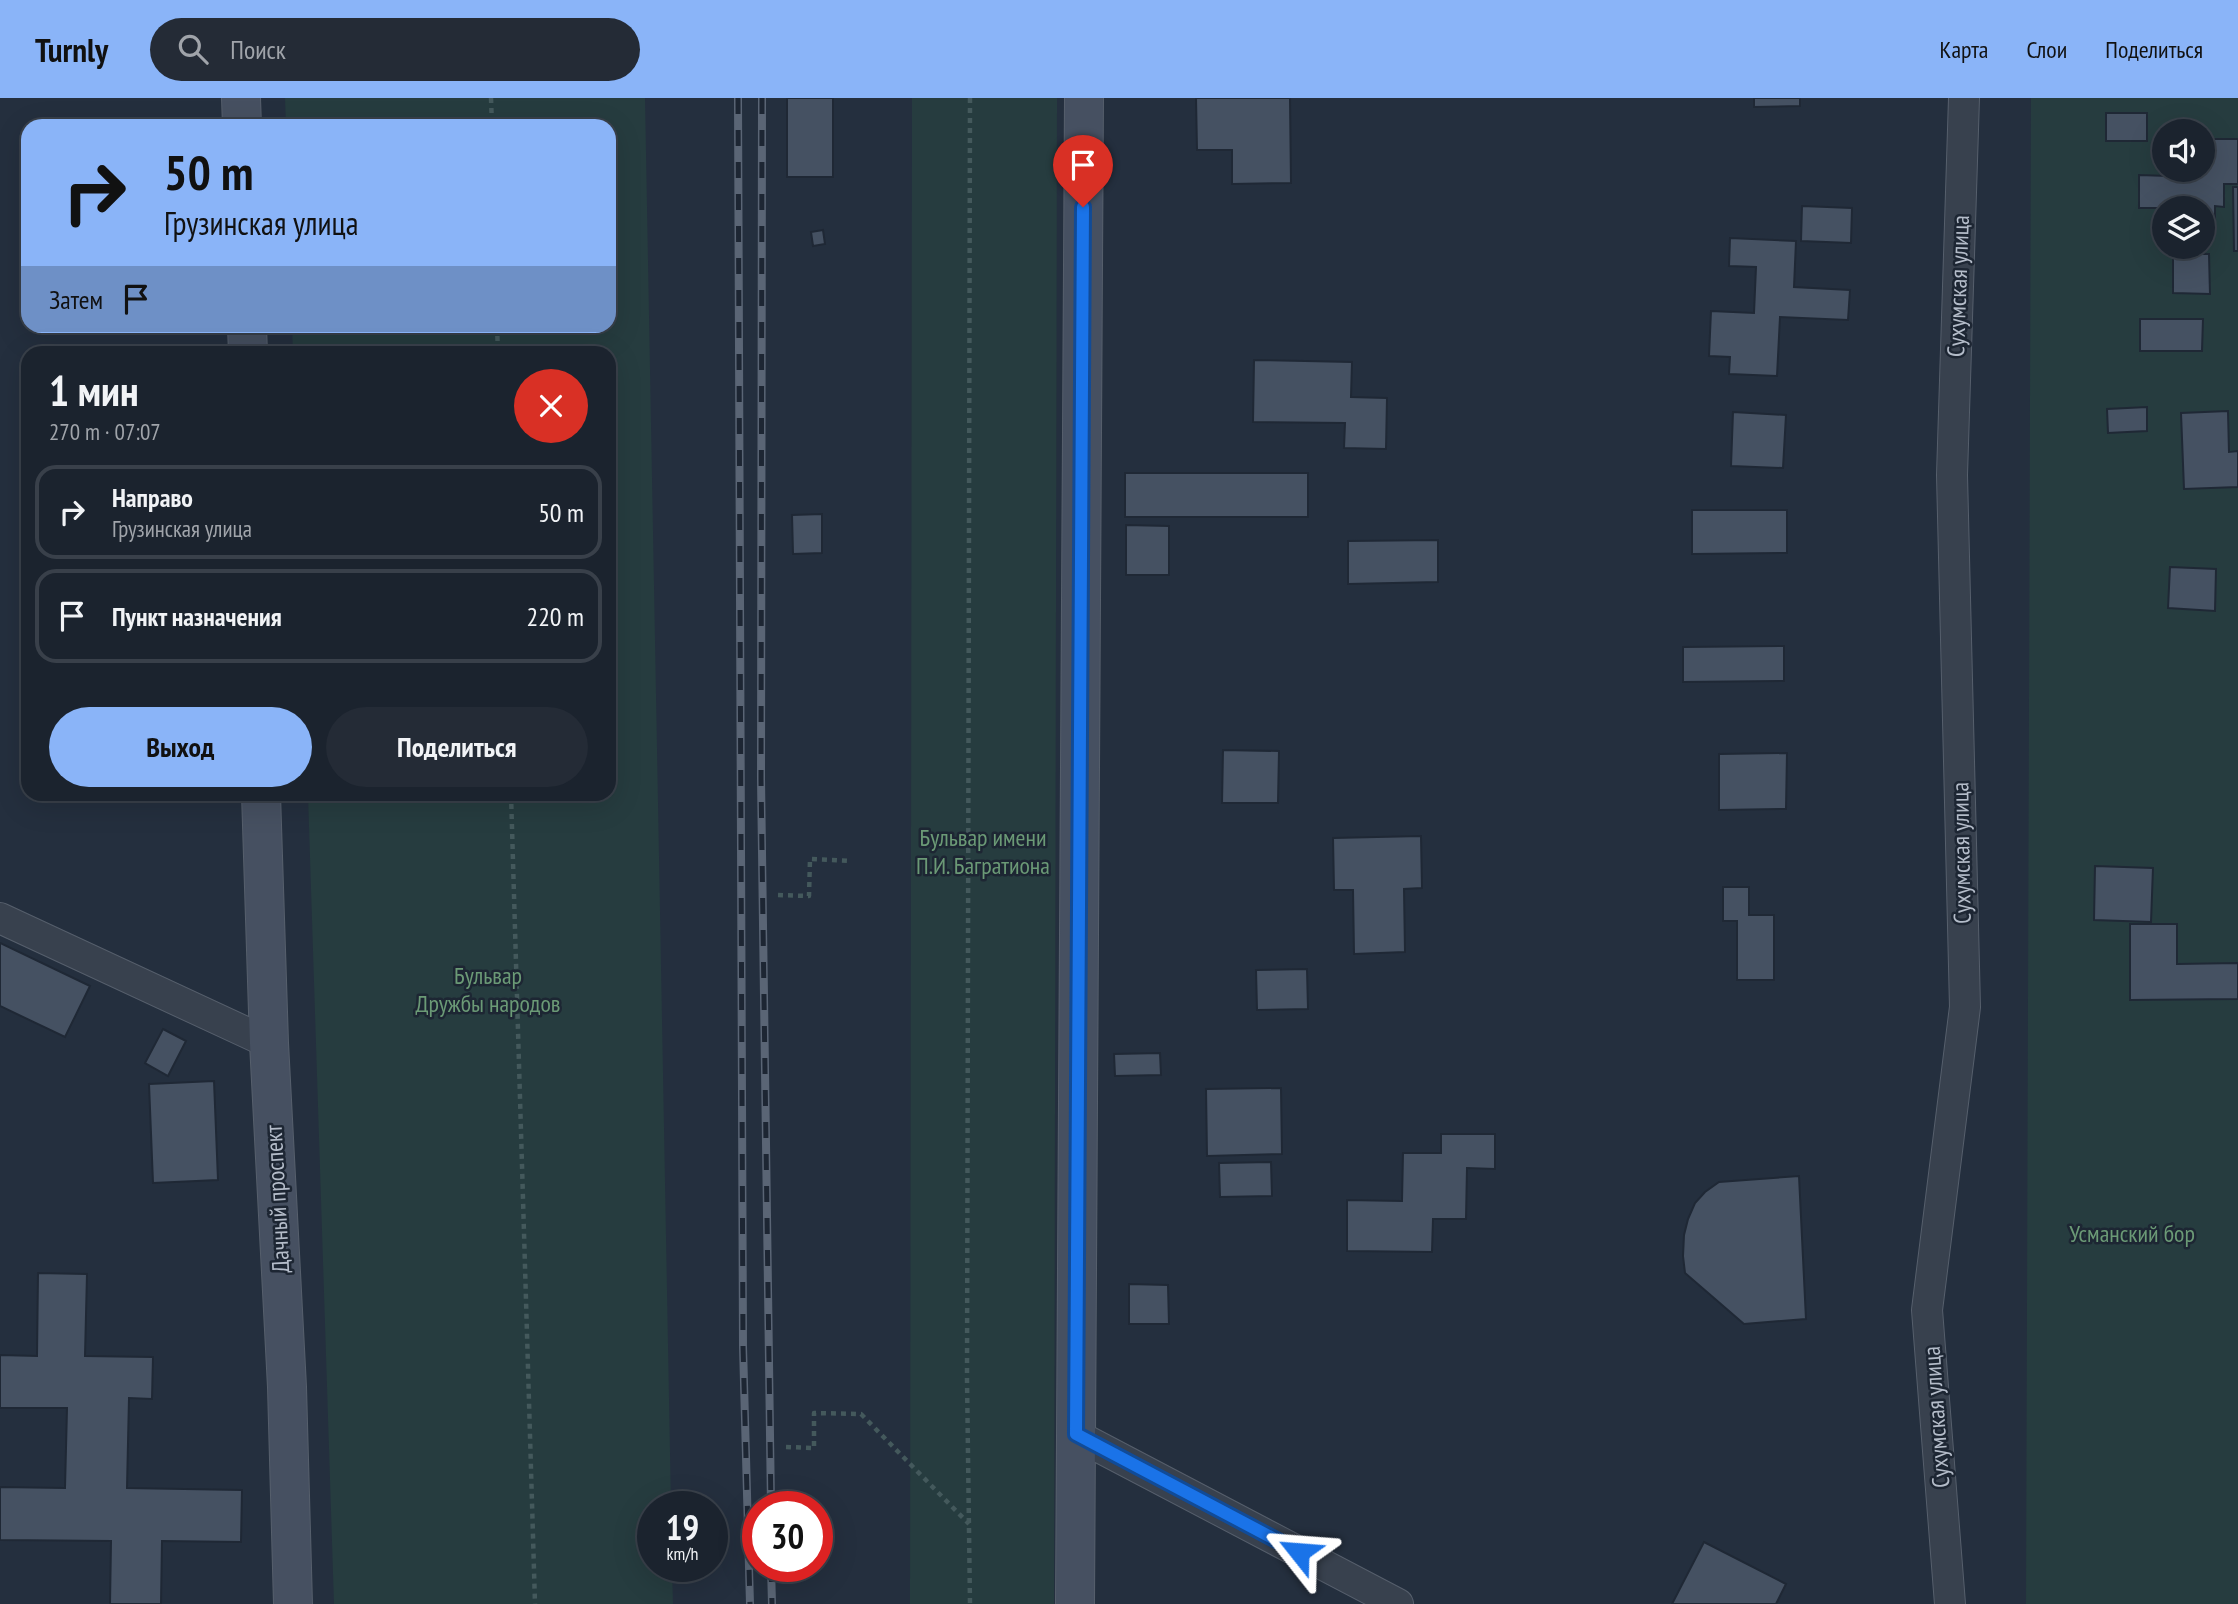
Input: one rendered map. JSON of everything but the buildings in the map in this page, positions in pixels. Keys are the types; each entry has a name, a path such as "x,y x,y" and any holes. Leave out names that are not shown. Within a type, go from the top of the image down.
{"street":[{"path":"241,98 242,119"},
{"path":"1075,1604 1084,98"},
{"name":"Сухумская улица","path":"1950,1604 1927,1310 1965,1007 1952,474 1964,98"},
{"name":"Дачный проспект","path":"261,801 269,1043 287,1387 293,1604"},
{"path":"0,918 269,1043"},
{"path":"1076,1434 1398,1604"}],"path":[{"path":"491,98 492,119"},
{"path":"970,98 967,1365 970,1604"},
{"path":"511,801 536,1604"},
{"path":"778,895 809,896 810,859 850,861"},
{"path":"786,1447 814,1448 814,1413 861,1414 969,1524"}],"green space":[{"name":"Бульвар Дружбы народов","path":"285,98 645,98 671,1491 637,1491 637,1582 672,1582 673,1604 334,1604 308,801 616,801 616,346 293,346 292,333 616,333 616,119 286,119"},
{"name":"Бульвар имени П.И. Багратиона","path":"912,98 1057,98 1054,1604 910,1604"},
{"name":"Усманский бор","path":"2031,98 2238,98 2238,1604 2026,1604"}],"railway":[{"path":"738,98 743,1346 750,1604"},
{"path":"762,98 761,779 771,1491"},
{"path":"771,1582 772,1604"}],"route":[{"path":"1083,207 1076,1434 1299,1552"}]}
